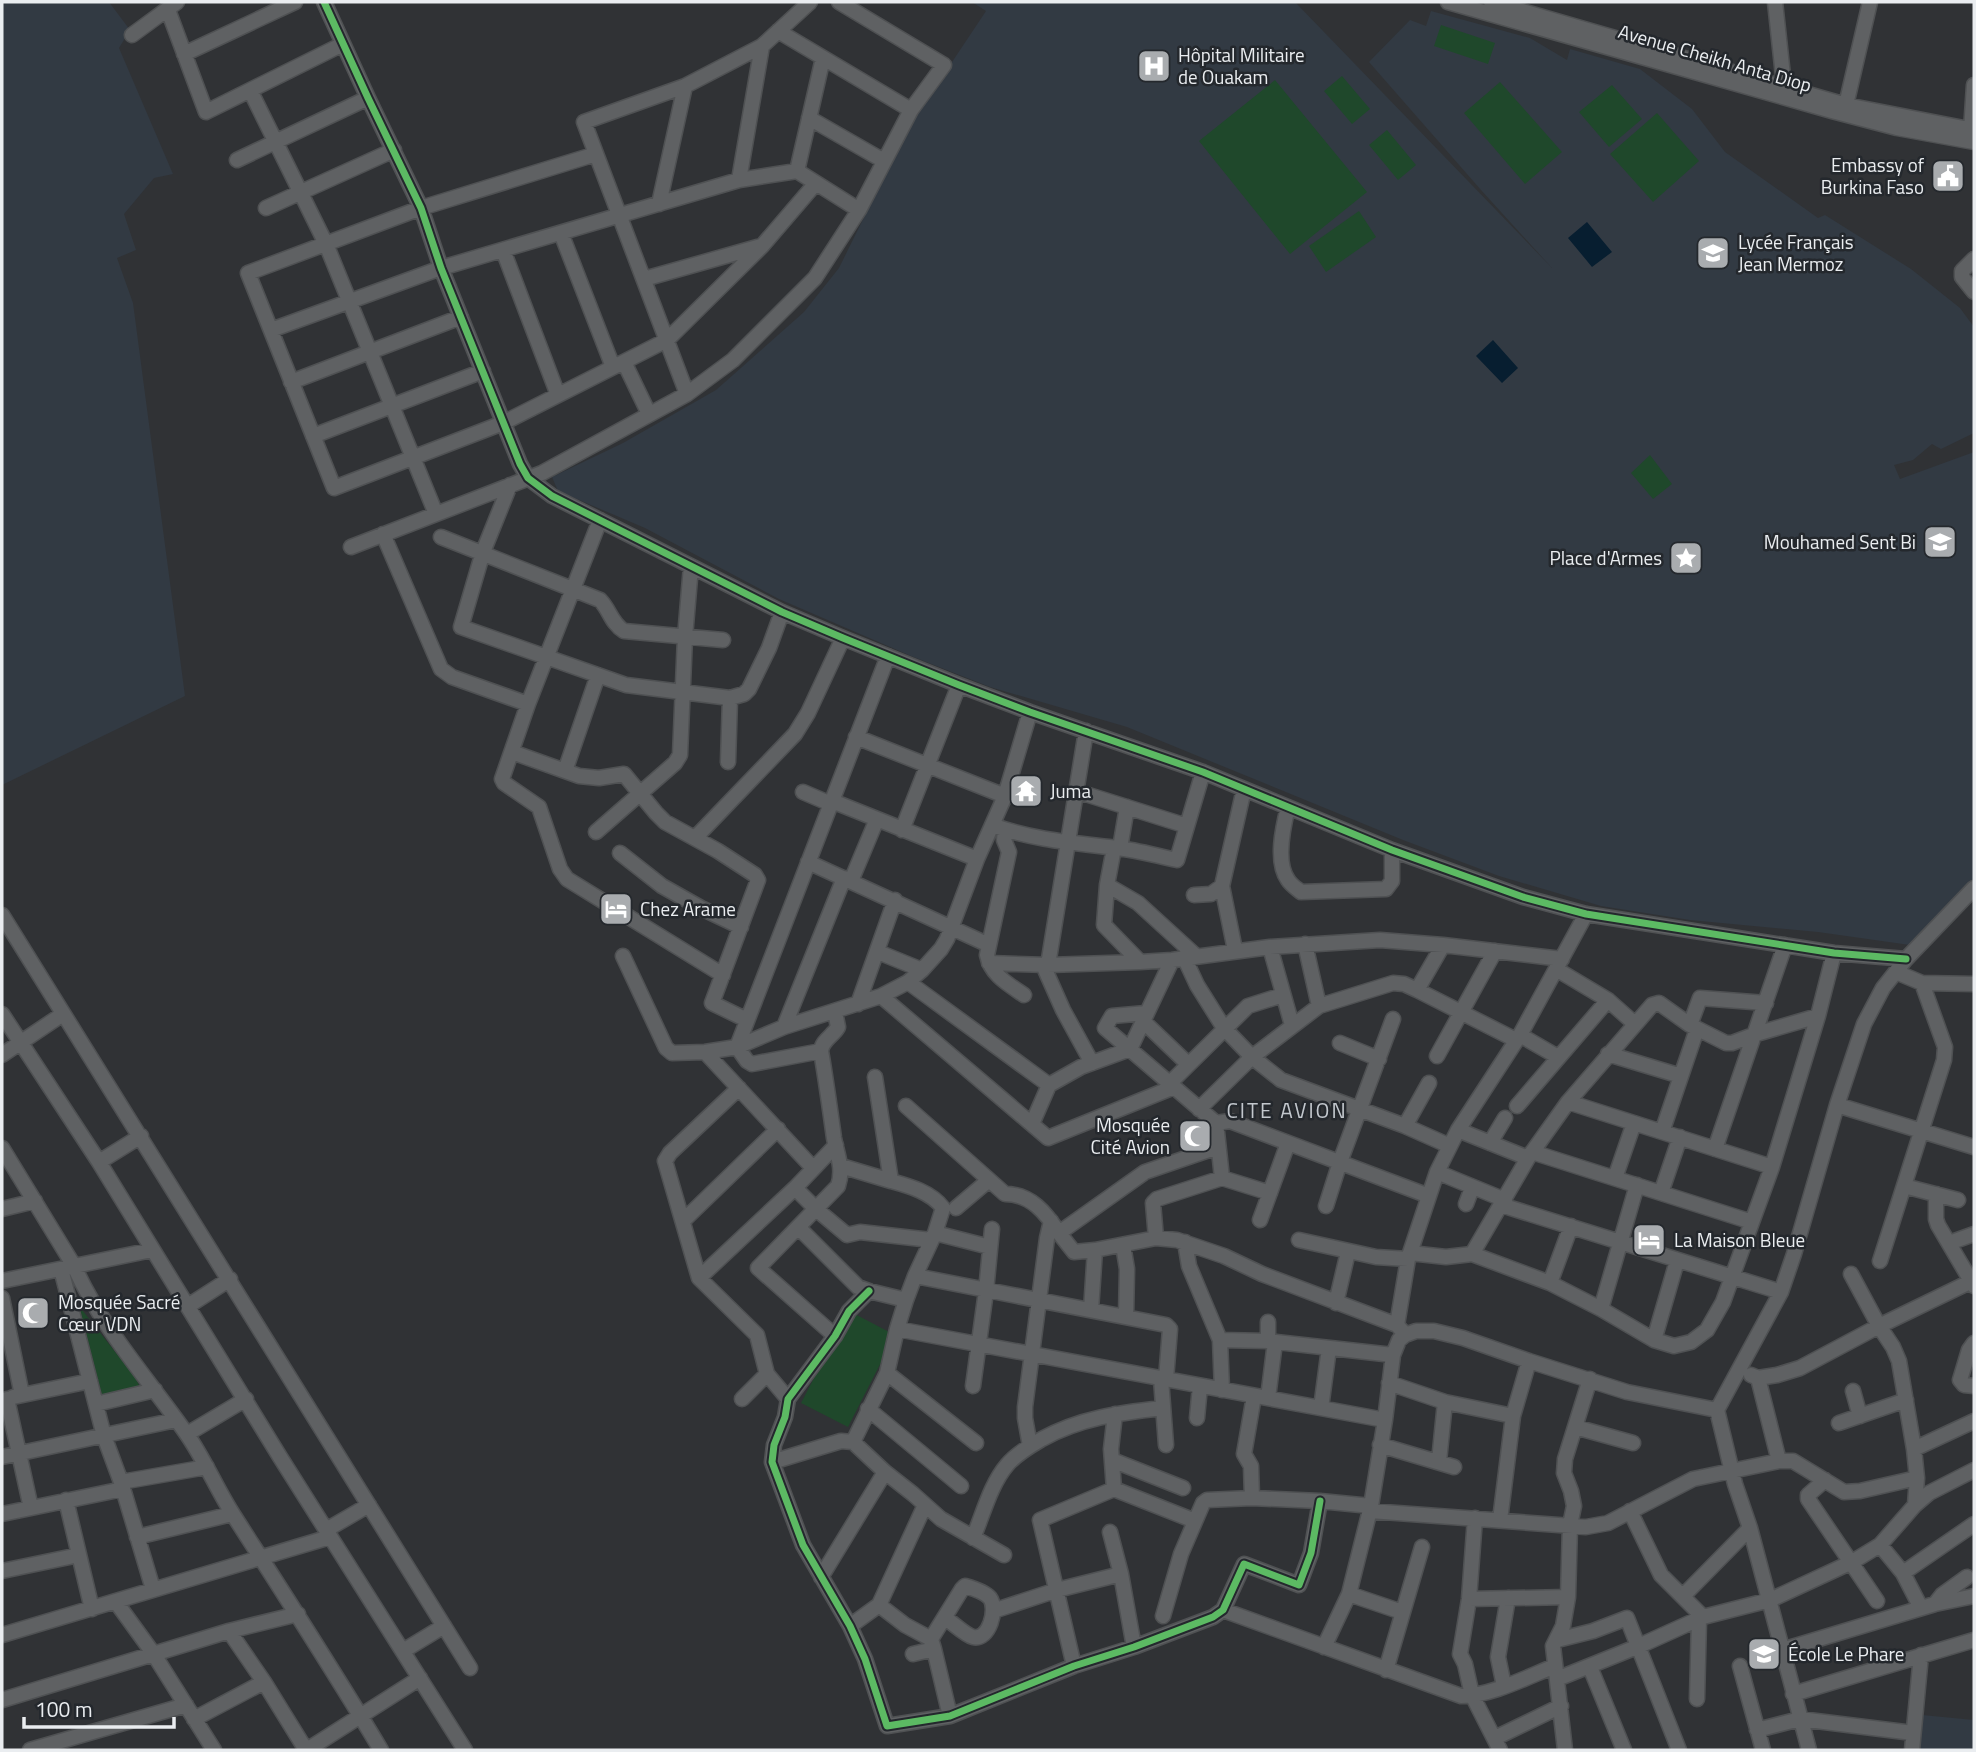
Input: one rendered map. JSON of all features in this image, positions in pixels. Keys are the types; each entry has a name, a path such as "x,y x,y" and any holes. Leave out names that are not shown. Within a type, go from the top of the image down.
{"street":[{"path":"184,54 295,2"},
{"path":"324,2 421,208 441,268 520,464 528,478 552,496 782,612 843,638 1030,712 1203,772 1392,850 1523,897 1586,914 1835,953 1906,959"},
{"path":"687,394 584,122 685,86 762,46 810,2"},
{"path":"351,547 542,473 687,394 733,360 815,278 859,210 911,110 944,65 839,2"},
{"name":"Avenue Cheikh Anta Diop","path":"1448,2 1897,128 1973,134"},
{"name":"Avenue Cheikh Anta Diop","path":"1491,2 1846,104 1973,134"},
{"path":"1775,2 1784,85"},
{"path":"1846,104 1870,2"},
{"path":"132,35 172,6 184,54 206,112 343,44"},
{"path":"778,31 911,110"},
{"path":"739,180 762,46"},
{"path":"797,171 823,58"},
{"path":"1973,134 1974,85"},
{"path":"659,204 685,86"},
{"path":"250,90 326,244 436,514"},
{"path":"237,160 368,98"},
{"path":"809,118 884,161"},
{"path":"266,208 394,150"},
{"path":"596,154 421,208 248,273 334,488 503,423 667,340 762,246 816,183"},
{"path":"271,330 441,268 739,180 797,171 859,210"},
{"path":"561,233 618,365 649,414"},
{"path":"644,279 762,246"},
{"path":"503,250 558,395"},
{"path":"1974,259 1962,271 1962,277 1974,292"},
{"path":"291,382 461,317"},
{"path":"313,436 483,371"},
{"path":"510,485 483,552 461,626 626,685 730,698 744,694 749,689 769,648 782,612"},
{"path":"600,520 528,704 502,779 539,807 560,869 567,879 723,975"},
{"path":"383,534 441,669 452,677 528,704"},
{"path":"441,537 600,600 606,606 612,622 624,631 723,640"},
{"path":"596,832 675,763 680,755 691,566"},
{"path":"695,838 795,734 843,638"},
{"path":"737,1047 888,656"},
{"path":"565,771 598,675"},
{"path":"902,830 959,685"},
{"path":"728,762 730,698"},
{"path":"623,956 672,1054 737,1047 784,1027 881,996 908,982 941,949 977,859 999,828 1005,796 1030,712"},
{"path":"1086,731 1046,965 1063,1010 1092,1063"},
{"path":"856,737 1005,796"},
{"path":"512,752 589,778 624,774 660,818 755,875 758,880 712,1003 747,1020"},
{"path":"999,828 1068,843 1117,848 1177,860 1203,772"},
{"path":"1235,950 1222,886 1244,789"},
{"path":"1076,790 1187,826"},
{"path":"803,792 977,859"},
{"path":"1127,807 1107,885 1104,925 1140,961"},
{"path":"1288,807 1280,842 1284,873 1286,879 1301,892 1386,889 1392,881 1392,850"},
{"path":"784,1027 877,819"},
{"path":"999,828 1009,852 987,955 997,976 1024,995"},
{"path":"620,853 662,886 741,927"},
{"path":"808,862 989,945"},
{"path":"1107,885 1138,903 1184,958 1197,985 1224,1028 1252,1057 1280,1080 1405,1125 1450,1146"},
{"path":"1194,895 1211,894 1222,886"},
{"path":"1809,1750 1717,1410 1781,1292 1864,1024 1883,988 1906,959 1974,888"},
{"path":"858,1004 895,900"},
{"path":"1324,1647 1349,1594 1371,1508 1393,1355 1401,1330 1409,1256 1437,1172 1458,1130 1518,1038 1586,914"},
{"path":"2,915 6,933 63,1014 141,1136 470,1668"},
{"path":"989,963 1046,965 1140,961 1235,950 1380,940 1443,945 1496,951 1559,964 1608,1000 1634,1024"},
{"path":"1305,944 1320,1006"},
{"path":"1417,990 1443,945"},
{"path":"1715,1149 1785,945"},
{"path":"1270,947 1292,1025"},
{"path":"1437,1056 1496,951"},
{"path":"878,952 922,970"},
{"path":"1299,1240 1376,1257 1446,1257 1472,1254 1550,1283 1654,1340 1674,1346 1691,1342 1707,1330 1723,1302 1772,1167 1835,953"},
{"path":"1032,1124 1049,1085 1065,1074 1130,1049 1145,1017 1184,958"},
{"path":"1896,972 1922,983 1974,984"},
{"path":"908,982 1049,1085"},
{"path":"1199,1109 1252,1057 1320,1006 1393,983 1404,984 1558,1057"},
{"path":"1880,1261 1944,1060 1945,1047 1922,983"},
{"path":"881,996 1048,1138 1172,1085 1188,1064 1248,1006 1283,996"},
{"path":"1662,1132 1681,1076 1700,998 1766,1003"},
{"path":"1517,1107 1608,1000"},
{"path":"1472,1254 1530,1155 1568,1102 1652,1005 1659,1003 1693,1027 1726,1043 1818,1016"},
{"path":"835,1012 838,1027 825,1041 821,1051 841,1166 838,1186 758,1268 835,1336"},
{"path":"2,1014 99,1162 328,1533 466,1750"},
{"path":"2,1055 63,1014"},
{"path":"1188,1064 1145,1017 1112,1016 1105,1028 1216,1124 1223,1178"},
{"path":"1326,1206 1393,1019"},
{"path":"1340,1043 1380,1059"},
{"path":"737,1047 752,1064 821,1051"},
{"path":"705,1052 813,1167"},
{"path":"1608,1054 1681,1076"},
{"path":"875,1077 891,1181"},
{"path":"1405,1125 1429,1083"},
{"path":"739,1088 666,1157 666,1166 699,1278 757,1335 766,1374 788,1399"},
{"path":"1568,1102 1772,1167"},
{"path":"1838,1105 1974,1147"},
{"path":"906,1106 1004,1194 1017,1194 1032,1203 1074,1252 1156,1238 1185,1242 1224,1255 1262,1274 1401,1330 1434,1331 1463,1338 1627,1392 1717,1410"},
{"path":"1490,1143 1505,1118"},
{"path":"1216,1124 1230,1121 1429,1196"},
{"path":"1615,1178 1633,1123"},
{"path":"683,1221 778,1129"},
{"path":"1458,1130 1490,1143 1615,1178 1752,1222"},
{"path":"99,1162 141,1136"},
{"path":"1661,1193 1680,1137"},
{"path":"1260,1220 1288,1143"},
{"path":"699,1278 795,1188 836,1145"},
{"path":"1030,1446 1025,1407 1038,1300 1055,1227 1145,1172 1218,1147"},
{"path":"3,1152 35,1201 67,1268 187,1434 232,1514 298,1614 381,1750"},
{"path":"841,1166 918,1189 943,1208 906,1300 887,1373 853,1442"},
{"path":"1437,1172 1503,1203 1781,1292"},
{"path":"1156,1238 1155,1201 1223,1178 1270,1192"},
{"path":"956,1208 989,1180"},
{"path":"1601,1309 1637,1185"},
{"path":"1904,1186 1958,1200"},
{"path":"795,1188 846,1236 860,1232 933,1237 990,1247"},
{"path":"1466,1204 1472,1188"},
{"path":"1737,1371 1758,1378 1800,1368 1879,1326 1973,1283 1936,1219 1936,1194"},
{"path":"2,1209 35,1201"},
{"path":"1550,1283 1571,1226"},
{"path":"799,1228 858,1287 906,1300"},
{"path":"973,1385 992,1229"},
{"path":"1949,1244 1974,1234"},
{"path":"1185,1242 1189,1266 1220,1340 1222,1390"},
{"path":"1123,1245 1127,1269 1126,1317"},
{"path":"2,1282 152,1250"},
{"path":"1091,1310 1096,1250"},
{"path":"1336,1303 1348,1252"},
{"path":"1654,1340 1678,1261"},
{"path":"67,1268 104,1436 122,1485 153,1589"},
{"path":"1851,1274 1899,1362 1914,1449 1917,1478 1915,1505"},
{"path":"915,1276 1169,1327 1162,1408 1166,1445"},
{"path":"188,1306 230,1279"},
{"path":"869,1292 849,1311 835,1336 788,1399 785,1417 774,1445 772,1462 803,1545 850,1626 865,1659 887,1726 950,1716 1074,1666 1213,1617 1223,1610 1244,1564 1299,1585 1311,1553 1320,1501"},
{"path":"2,1298 10,1398 32,1508"},
{"path":"1252,1498 1251,1465 1244,1454 1261,1397 1272,1342 1268,1322"},
{"path":"897,1329 1385,1420"},
{"path":"1220,1340 1272,1342 1393,1355"},
{"path":"1974,1343 1969,1350 1960,1380 1964,1385 1974,1386"},
{"path":"1321,1408 1329,1348"},
{"path":"1500,1520 1513,1416 1529,1361"},
{"path":"887,1373 975,1443"},
{"path":"742,1399 766,1374"},
{"path":"1758,1378 1779,1461"},
{"path":"1565,1750 1553,1646 1563,1626 1568,1597 1570,1525 1574,1506 1564,1466 1590,1379"},
{"path":"10,1398 90,1381"},
{"path":"1389,1383 1445,1402 1513,1416"},
{"path":"1197,1418 1200,1386"},
{"path":"96,1404 155,1390"},
{"path":"1853,1391 1860,1416"},
{"path":"187,1434 246,1399"},
{"path":"1839,1423 1906,1400"},
{"path":"1439,1461 1445,1402"},
{"path":"973,1538 998,1479 1008,1463 1030,1446 1067,1426 1089,1419 1162,1408"},
{"path":"868,1409 961,1486"},
{"path":"1114,1489 1111,1437 1115,1414"},
{"path":"2,1457 176,1420"},
{"path":"1914,1449 1974,1421"},
{"path":"1575,1427 1633,1443"},
{"path":"772,1462 841,1441 853,1442 941,1519 1004,1555"},
{"path":"1380,1445 1454,1467"},
{"path":"1112,1460 1184,1488"},
{"path":"1163,1616 1181,1554 1203,1503 1212,1499 1320,1501 1586,1527 1608,1523 1693,1479 1779,1461 1793,1461 1850,1493 1917,1478"},
{"path":"2,1514 207,1466"},
{"path":"1223,1610 1447,1692 1461,1696 1472,1695 1590,1667 1701,1618 1770,1600 1852,1562 1880,1545 1915,1505 1938,1487 1974,1469"},
{"path":"821,1577 885,1472"},
{"path":"1825,1480 1807,1497 1877,1601"},
{"path":"1074,1666 1040,1520 1114,1489 1195,1521"},
{"path":"66,1500 92,1609"},
{"path":"2,1635 262,1558 328,1533 369,1504"},
{"path":"850,1626 879,1605 925,1505"},
{"path":"1629,1511 1661,1575 1701,1618 1697,1699"},
{"path":"137,1537 232,1514"},
{"path":"1475,1518 1469,1599 1460,1654 1472,1695 1497,1744 1561,1706"},
{"path":"1903,1573 1974,1524"},
{"path":"1683,1596 1750,1528"},
{"path":"1110,1532 1121,1574 1134,1647"},
{"path":"1880,1545 1928,1606"},
{"path":"1386,1670 1422,1546"},
{"path":"2,1571 79,1555"},
{"path":"993,1611 1057,1590 1121,1574"},
{"path":"1928,1606 1968,1577"},
{"path":"913,1654 932,1644 945,1618 962,1589 965,1587 989,1597 992,1601 991,1623 984,1633 978,1636 972,1637 945,1618"},
{"path":"1349,1594 1402,1612"},
{"path":"1782,1650 1928,1606 1974,1596"},
{"path":"1469,1599 1568,1597"},
{"path":"1504,1686 1498,1657 1508,1598"},
{"path":"116,1602 153,1653 214,1750"},
{"path":"879,1605 932,1644 950,1716"},
{"path":"2,1700 153,1653 298,1614"},
{"path":"1557,1640 1593,1631 1627,1618 1679,1750"},
{"path":"403,1651 444,1626"},
{"path":"229,1631 264,1682 302,1749 420,1678"},
{"path":"1793,1694 1974,1640"},
{"path":"1912,1750 1921,1656"},
{"path":"1740,1666 1763,1750"},
{"path":"1590,1667 1624,1750"},
{"path":"194,1719 264,1682"},
{"path":"30,1750 61,1746 186,1705"},
{"path":"1757,1731 1800,1719 1913,1733"}],"shaded area":[{"path":"2,2 109,2 130,30 119,48 173,174 154,178 124,214 136,250 117,258 133,303 185,696 2,785"},
{"path":"972,2 1295,2 1552,268 1369,62 1410,20 1426,26 1431,11 1530,38 1567,60 1570,49 1640,69 1692,109 1725,152 1818,218 1825,215 1911,269 1960,308 1974,327 1974,433 1941,449 1932,444 1913,460 1894,465 1900,479 1974,452 1974,880 1910,945 1818,932 1690,920 1601,906 1499,876 1403,840 1127,727 990,687 911,656 779,599 645,528 558,491 552,477 623,443 716,390 804,312 839,268 908,128 986,11"},
{"path":"1922,1715 1974,1720 1974,1750 1918,1750"}],"green space":[{"path":"1441,25 1495,43 1488,64 1434,46"},
{"path":"1342,76 1370,109 1352,124 1324,91"},
{"path":"1275,80 1367,192 1290,254 1199,141"},
{"path":"1500,82 1562,152 1525,184 1464,113"},
{"path":"1612,85 1642,119 1609,147 1579,112"},
{"path":"1657,113 1699,161 1653,202 1610,154"},
{"path":"1387,130 1416,165 1398,180 1369,145"},
{"path":"1359,211 1376,237 1326,272 1309,246"},
{"path":"1650,455 1672,484 1653,499 1631,473"},
{"path":"79,1306 135,1377 140,1387 102,1395"},
{"path":"849,1311 895,1335 848,1427 801,1403"}],"water":[{"path":"1587,222 1612,252 1592,267 1568,238"},
{"path":"1493,340 1518,368 1502,383 1476,356"}],"cycle path":[{"path":"324,2 421,208 441,268 520,464 528,478 552,496 782,612 843,638 1030,712 1203,772 1392,850 1523,897 1586,914 1834,953 1906,959"},
{"path":"869,1291 849,1311 835,1336 788,1399 785,1417 774,1445 772,1462 803,1545 850,1626 865,1659 887,1726 950,1716 1074,1666 1213,1617 1223,1610 1244,1564 1299,1585 1311,1553 1320,1501"}],"place":[{"name":"Hôpital Militaire de Ouakam","path":"1154,66"},
{"name":"Embassy of Burkina Faso","path":"1948,176"},
{"name":"Lycée Français Jean Mermoz","path":"1713,253"},
{"name":"Mouhamed Sent Bi","path":"1940,542"},
{"name":"Place d'Armes","path":"1686,558"},
{"name":"Juma","path":"1026,791"},
{"name":"Chez Arame","path":"616,909"},
{"name":"Mosquée Cité Avion","path":"1195,1136"},
{"name":"La Maison Bleue","path":"1649,1240"},
{"name":"Mosquée Sacré Cœur VDN","path":"33,1313"},
{"name":"École Le Phare","path":"1764,1654"}],"district":[{"name":"CITE AVION","path":"1287,1111"}]}
